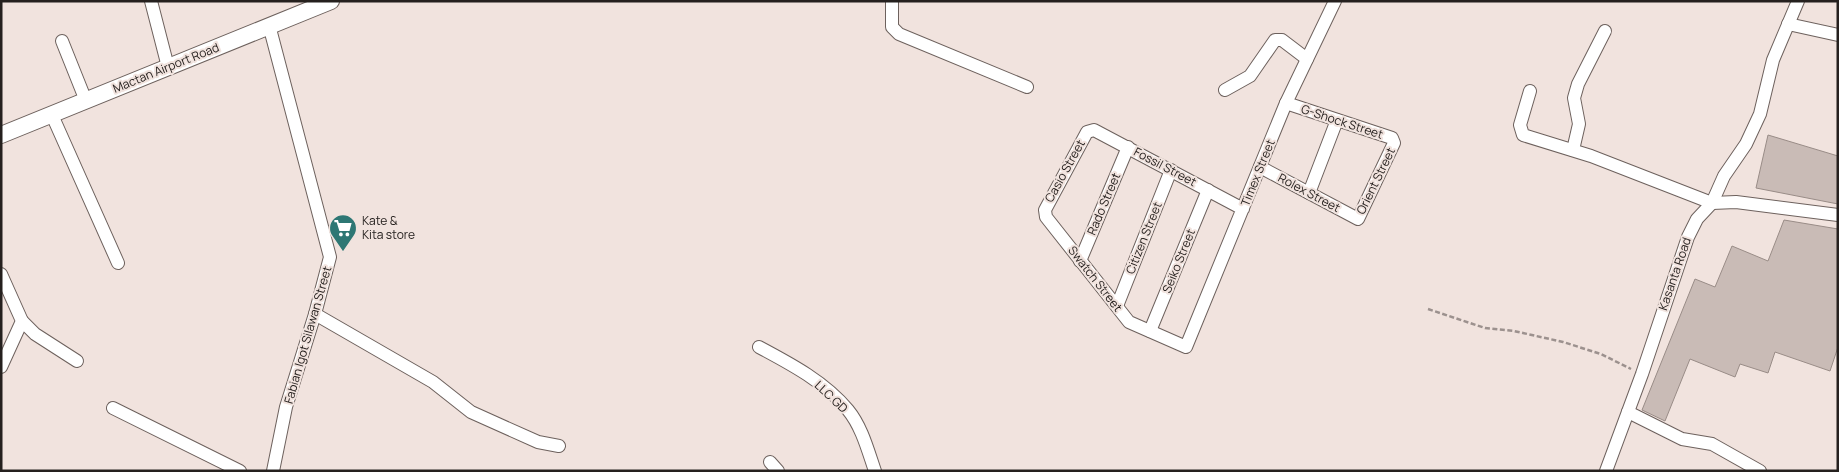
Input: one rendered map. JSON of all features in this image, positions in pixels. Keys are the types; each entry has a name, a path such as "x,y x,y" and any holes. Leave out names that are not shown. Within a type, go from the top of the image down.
{"main road":[{"name":"Mactan Airport Road","path":"1,135 330,1"}],"street":[{"path":"151,1 168,67"},
{"path":"892,1 892,27 899,34 1027,87"},
{"name":"Timex Street","path":"1186,347 1286,103 1335,1"},
{"name":"Kasanta Road","path":"1606,471 1642,374 1688,237 1697,218 1712,203 1724,176 1746,144 1760,114 1773,60 1798,1"},
{"path":"1788,24 1838,35"},
{"name":"Fabian Igot Silawan Street","path":"269,25 330,257 315,314 286,407 273,471"},
{"path":"1573,150 1579,124 1574,98 1578,84 1605,31"},
{"path":"1225,90 1250,76 1275,40 1282,40 1307,59"},
{"path":"62,41 86,101"},
{"path":"1530,91 1520,125 1523,135 1573,150 1712,203 1736,202 1838,215"},
{"name":"G-Shock Street","path":"1286,103 1392,138 1394,143"},
{"path":"52,115 118,263"},
{"path":"1309,193 1337,120"},
{"name":"Fossil Street","path":"1087,132 1094,130 1243,209"},
{"name":"Casio Street","path":"1044,210 1087,132"},
{"name":"Orient Street","path":"1358,219 1394,143"},
{"name":"Rado Street","path":"1080,261 1128,147"},
{"name":"Rolex Street","path":"1260,167 1358,219"},
{"name":"Citizen Street","path":"1117,306 1171,170"},
{"name":"Seiko Street","path":"1150,331 1208,190"},
{"name":"Swatch Street","path":"1044,210 1046,217 1129,322 1186,347"},
{"path":"1,274 22,321 35,334 77,361"},
{"path":"315,314 433,382 471,412 538,442 559,446"},
{"path":"1,367 22,321"},
{"name":"LLC GD","path":"759,348 799,369 849,411 862,434 875,471"},
{"path":"113,408 240,471"},
{"path":"1628,412 1682,439 1712,444 1760,471"}],"path":[{"path":"1428,309 1485,328 1514,331 1601,354 1642,374"}],"building":[{"path":"1768,135 1838,156 1838,204 1756,188"},
{"path":"1784,220 1838,229 1838,347 1830,371 1775,352 1768,373 1740,364 1735,377 1690,359 1665,421 1642,410 1695,279 1715,287 1732,246 1768,261"}],"place":[{"name":"Kate & Kita store","path":"343,252"}]}
